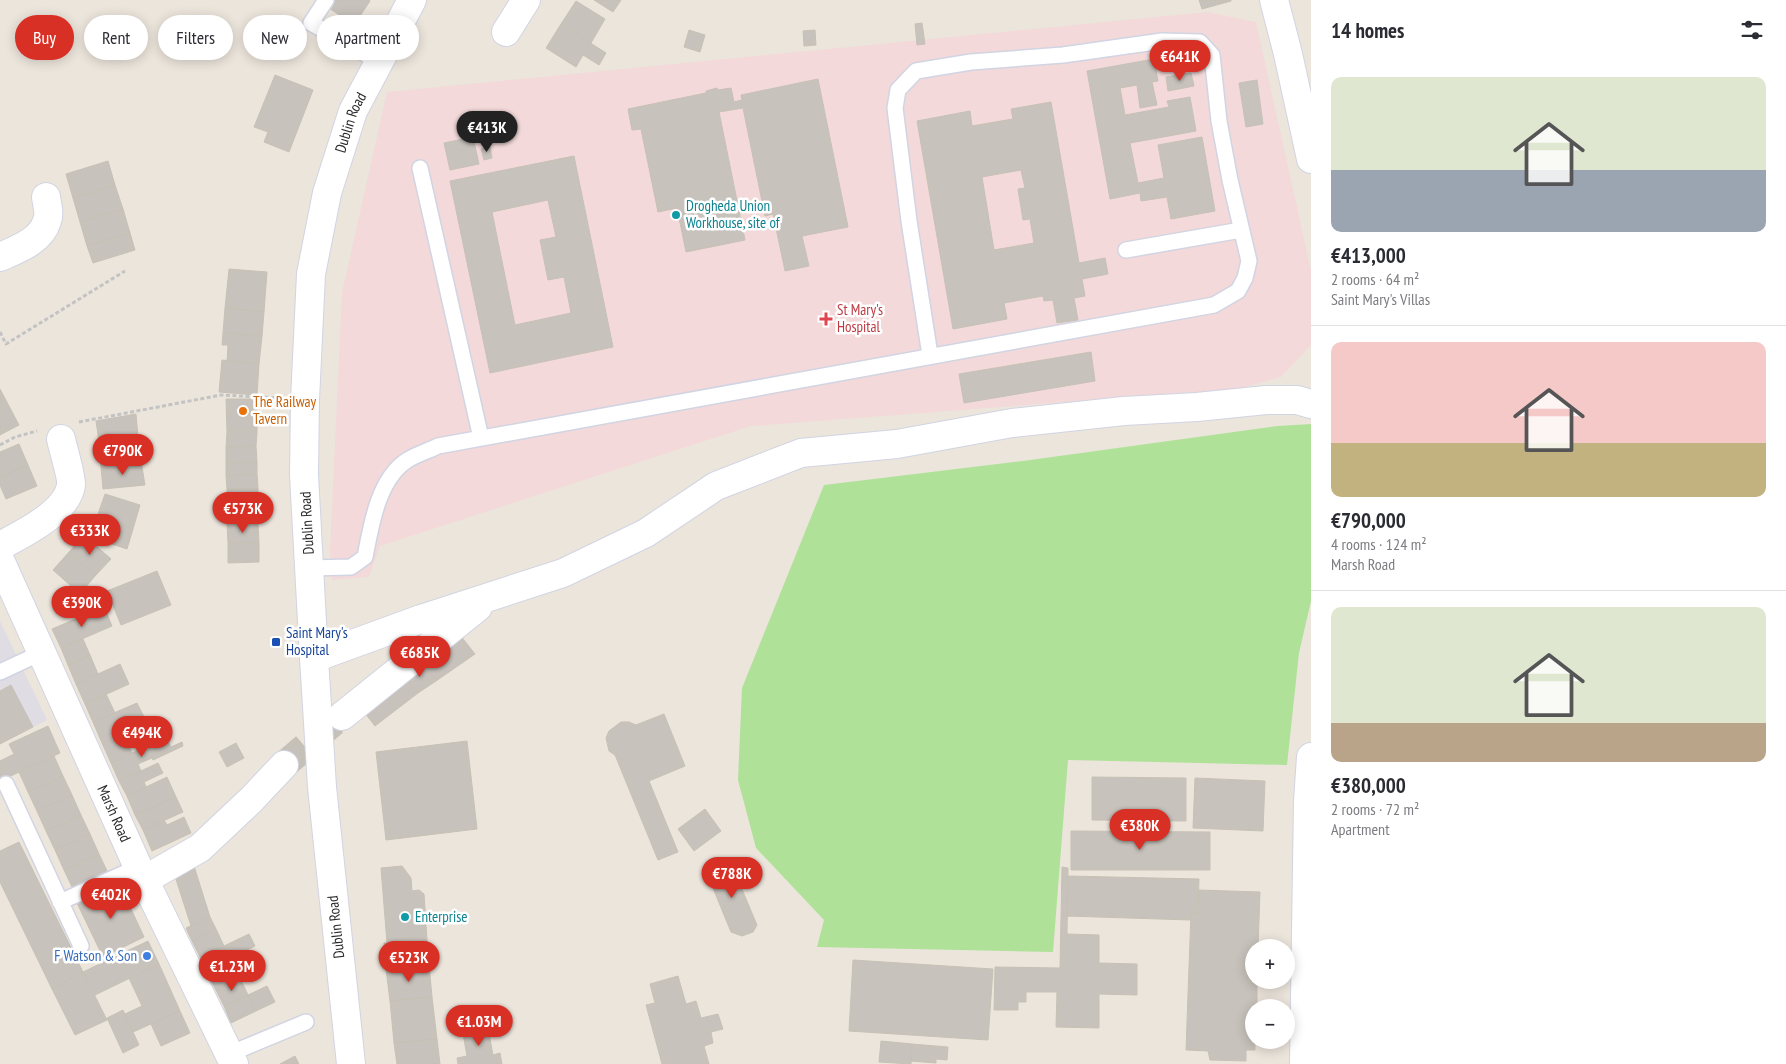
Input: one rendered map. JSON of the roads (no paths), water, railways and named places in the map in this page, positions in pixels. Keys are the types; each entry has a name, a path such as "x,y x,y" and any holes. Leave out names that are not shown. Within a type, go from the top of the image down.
{"street":[{"name":"Dublin Road","path":"351,1064 322,787 304,475 305,400 311,274 327,192 353,111 412,0"},
{"path":"506,32 526,0"},
{"path":"1274,0 1311,159"},
{"path":"0,257 26,245 40,235 48,220 46,197"},
{"path":"314,658 421,619 563,573 646,533 716,486 801,453 897,444 1012,423 1124,411 1197,407 1266,400 1297,400 1311,404"},
{"path":"0,546 36,527 64,502 71,484 58,431"},
{"name":"Marsh Road","path":"0,560 141,873 232,1059"},
{"path":"342,716 492,596"},
{"path":"1304,1064 1308,801 1311,757"},
{"path":"141,873 200,848 251,800 284,765"}],"lane":[{"path":"326,0 311,24 379,62"},
{"path":"309,568 351,567 365,557 372,524 387,479 406,461 438,446 1214,304 1238,291 1245,278 1248,261 1219,121 1212,55 1200,42 1162,41 1063,55 971,62 916,71 898,90 894,108 910,230 930,355"},
{"path":"420,168 481,438"},
{"path":"1126,250 1241,230"},
{"path":"0,672 43,652"},
{"path":"6,784 81,946"},
{"path":"60,902 141,873"},
{"path":"232,1059 306,1022"}],"tunnel":[{"path":"284,765 334,722"}],"place":[{"name":"Drogheda Union Workhouse, site of","path":"676,215"},
{"name":"St Mary's Hospital","path":"826,319"},
{"name":"The Railway Tavern","path":"243,411"},
{"name":"Saint Mary's Hospital","path":"276,642"},
{"name":"Enterprise","path":"405,917"},
{"name":"F Watson & Son","path":"147,956"}]}
